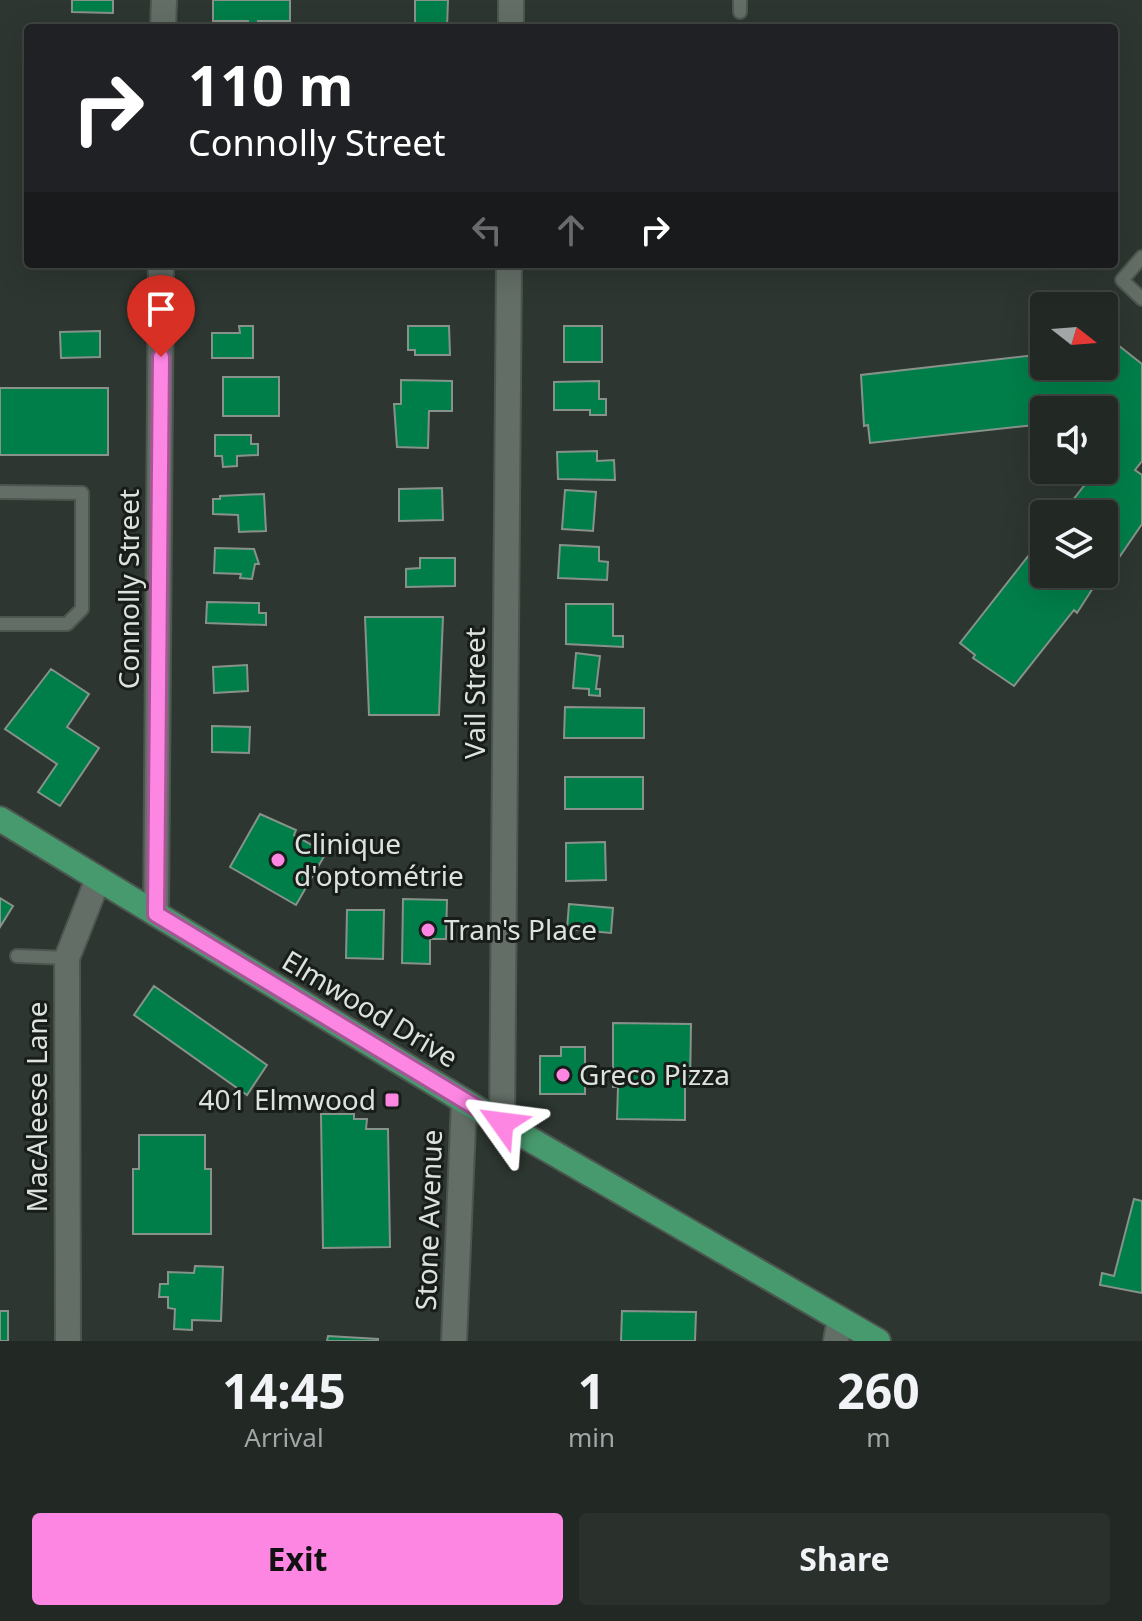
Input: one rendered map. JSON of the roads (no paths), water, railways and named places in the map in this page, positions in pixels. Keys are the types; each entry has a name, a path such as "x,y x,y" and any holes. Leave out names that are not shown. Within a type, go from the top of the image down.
{"main road":[{"name":"Elmwood Drive","path":"0,819 502,1123 840,1334 878,1341"}],"street":[{"path":"163,24 164,0"},
{"path":"511,0 511,24"},
{"name":"Connolly Street","path":"156,914 161,268"},
{"name":"Vail Street","path":"502,1123 509,268"},
{"name":"MacAleese Lane","path":"68,1341 67,958 98,879"},
{"name":"Stone Avenue","path":"454,1341 464,1101"}],"lane":[{"path":"1142,257 1122,280 1142,299"},
{"path":"0,492 82,493 82,609 67,624 0,624"},
{"path":"17,956 67,958"}],"place":[{"name":"Clinique d'optométrie","path":"278,860"},
{"name":"Tran's Place","path":"428,930"},
{"name":"Greco Pizza","path":"563,1075"},
{"name":"401 Elmwood","path":"392,1100"}]}
